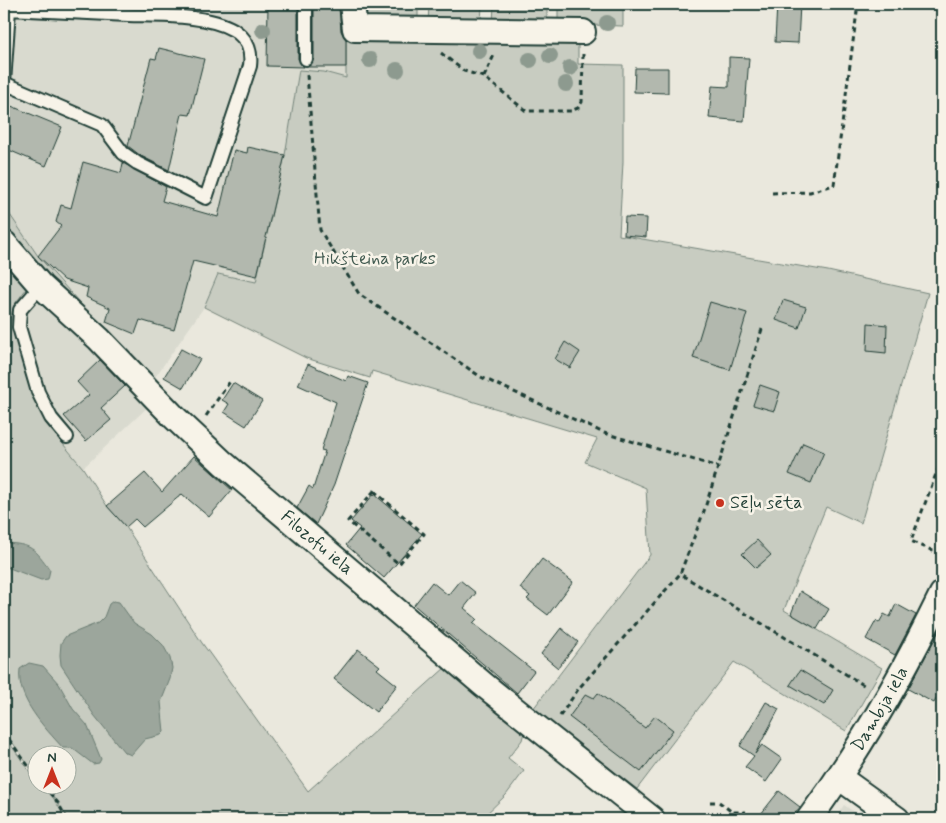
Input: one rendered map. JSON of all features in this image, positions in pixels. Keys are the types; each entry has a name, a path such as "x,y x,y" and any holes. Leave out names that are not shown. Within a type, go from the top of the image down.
{"street":[{"path":"352,4 355,29 583,32"},
{"name":"Filozofu iela","path":"4,243 41,286 99,339 193,435 281,514 467,671 652,819"},
{"name":"Dambja iela","path":"809,819 840,778 887,699 942,594"},
{"path":"840,778 897,819"}],"lane":[{"path":"306,4 306,59"},
{"path":"9,6 201,20 232,29 242,37 249,46 251,55 250,66 206,198 137,163 123,153 102,125 4,84 9,6"},
{"path":"41,286 20,310 19,328 38,392 51,418 67,437"}],"path":[{"path":"772,193 810,192 834,185 858,4"},
{"path":"423,30 423,38 464,71 484,77 526,110 535,111 571,111 578,108 582,102 583,32"},
{"path":"306,59 320,230 359,294 481,377 604,433 718,467"},
{"path":"547,735 579,688 680,574 718,467 762,329"},
{"path":"193,435 231,380"},
{"path":"942,458 911,541 942,555"},
{"path":"374,491 424,534 399,564 391,561 377,546 360,535 348,522 374,491"},
{"path":"374,550 377,546"},
{"path":"680,574 887,699"},
{"path":"4,733 28,765"},
{"path":"52,796 67,819"},
{"path":"710,802 719,802 732,812 746,812"}],"shaded area":[{"path":"4,4 357,4 346,78 324,72 299,70 285,155 256,282 218,274 204,307 151,383 38,256 4,206"},
{"path":"27,288 151,404 83,468 48,426 27,377 13,331 11,316 14,305"},
{"path":"4,543 26,546 36,552 50,570 48,579 41,580 4,566"},
{"path":"113,601 119,602 134,623 152,634 163,645 170,658 172,668 161,702 164,732 161,735 145,739 131,755 124,752 94,715 61,665 61,643 66,636 98,623 104,617 109,604"},
{"path":"29,663 43,666 59,684 73,709 87,725 101,759 99,763 93,764 78,753 78,746 61,746 40,722 22,691 20,669"},
{"path":"844,805 864,819 834,819"},
{"path":"280,811 289,812 297,819 262,819"}],"green space":[{"path":"358,4 418,4 418,24 371,21 365,17"},
{"path":"429,4 482,4 481,24 428,24"},
{"path":"494,4 547,4 547,24 493,24"},
{"path":"558,4 623,4 623,26 558,24"},
{"name":"Hikšteina parks","path":"346,35 578,38 578,64 623,65 623,162 619,235 828,271 928,293 861,523 826,507 784,610 882,668 846,731 734,662 637,789 533,709 650,555 646,488 585,462 597,439 372,371 370,378 306,358 204,307 218,274 256,282 285,155 299,70 324,72 346,78"},
{"path":"4,206 38,256 151,383 4,232"},
{"path":"4,255 27,288 14,305 11,316 13,331 27,377 48,426 83,468 107,506 126,527 202,643 308,791 446,667 524,732 522,740 508,758 524,771 506,795 481,819 69,819 52,796 78,796 78,746 28,746 28,765 4,730"},
{"path":"4,735 28,769 28,796 51,796 65,819 4,819"}],"building":[{"path":"268,4 298,4 298,59 304,67 267,66"},
{"path":"314,4 339,4 341,31 346,39 346,67 308,67 314,59"},
{"path":"777,4 800,4 798,43 775,42"},
{"path":"159,48 204,59 190,115 182,114 169,170 141,156 128,146 151,58 156,59"},
{"path":"729,57 749,58 744,121 709,118 712,86 729,87"},
{"path":"635,68 668,68 668,93 634,92"},
{"path":"4,103 62,127 46,166 4,148"},
{"path":"248,147 285,155 257,276 193,261 174,330 140,320 135,334 106,322 110,308 86,297 88,288 64,280 38,256 61,226 56,222 61,205 71,208 83,162 121,173 123,163 166,187 162,201 218,217 234,150 247,153"},
{"path":"625,217 647,218 646,237 624,235"},
{"path":"783,300 806,307 799,328 776,320"},
{"path":"710,302 747,313 730,370 693,358"},
{"path":"868,323 887,325 886,353 867,351"},
{"path":"565,342 580,352 570,368 555,359"},
{"path":"181,349 200,359 183,388 164,377"},
{"path":"100,360 125,386 101,408 111,420 86,441 64,416 89,395 77,382"},
{"path":"308,364 346,381 348,376 368,383 334,485 316,524 297,508 309,486 313,489 325,451 321,450 336,402 298,385"},
{"path":"233,383 262,401 246,426 224,412 229,404 222,400"},
{"path":"760,385 780,392 774,411 753,405"},
{"path":"803,443 824,452 811,483 789,474"},
{"path":"194,456 232,490 209,517 182,494 143,527 135,519 126,527 107,506 145,473 162,492"},
{"path":"374,494 422,534 384,578 346,545 360,528 351,521"},
{"path":"757,540 771,555 756,568 742,554"},
{"path":"542,559 573,582 548,615 527,599 530,596 520,588"},
{"path":"460,580 476,593 464,608 477,619 473,623 534,671 517,693 414,605 432,582 448,595"},
{"path":"800,591 829,609 817,629 791,614"},
{"path":"896,604 916,615 895,655 866,639 876,621 879,623 884,614 890,617"},
{"path":"941,627 942,688 934,703 908,689"},
{"path":"561,628 578,642 558,668 541,654"},
{"path":"358,649 380,666 377,669 397,685 376,712 334,679"},
{"path":"800,670 833,690 824,705 790,685"},
{"path":"598,693 645,728 655,716 673,730 641,772 569,717 586,694 594,698"},
{"path":"766,702 779,709 755,754 762,745 782,759 766,782 745,767 754,756 740,746"},
{"path":"779,791 800,807 790,819 757,819"}],"place":[{"name":"Sēļu sēta","path":"720,503"}]}
